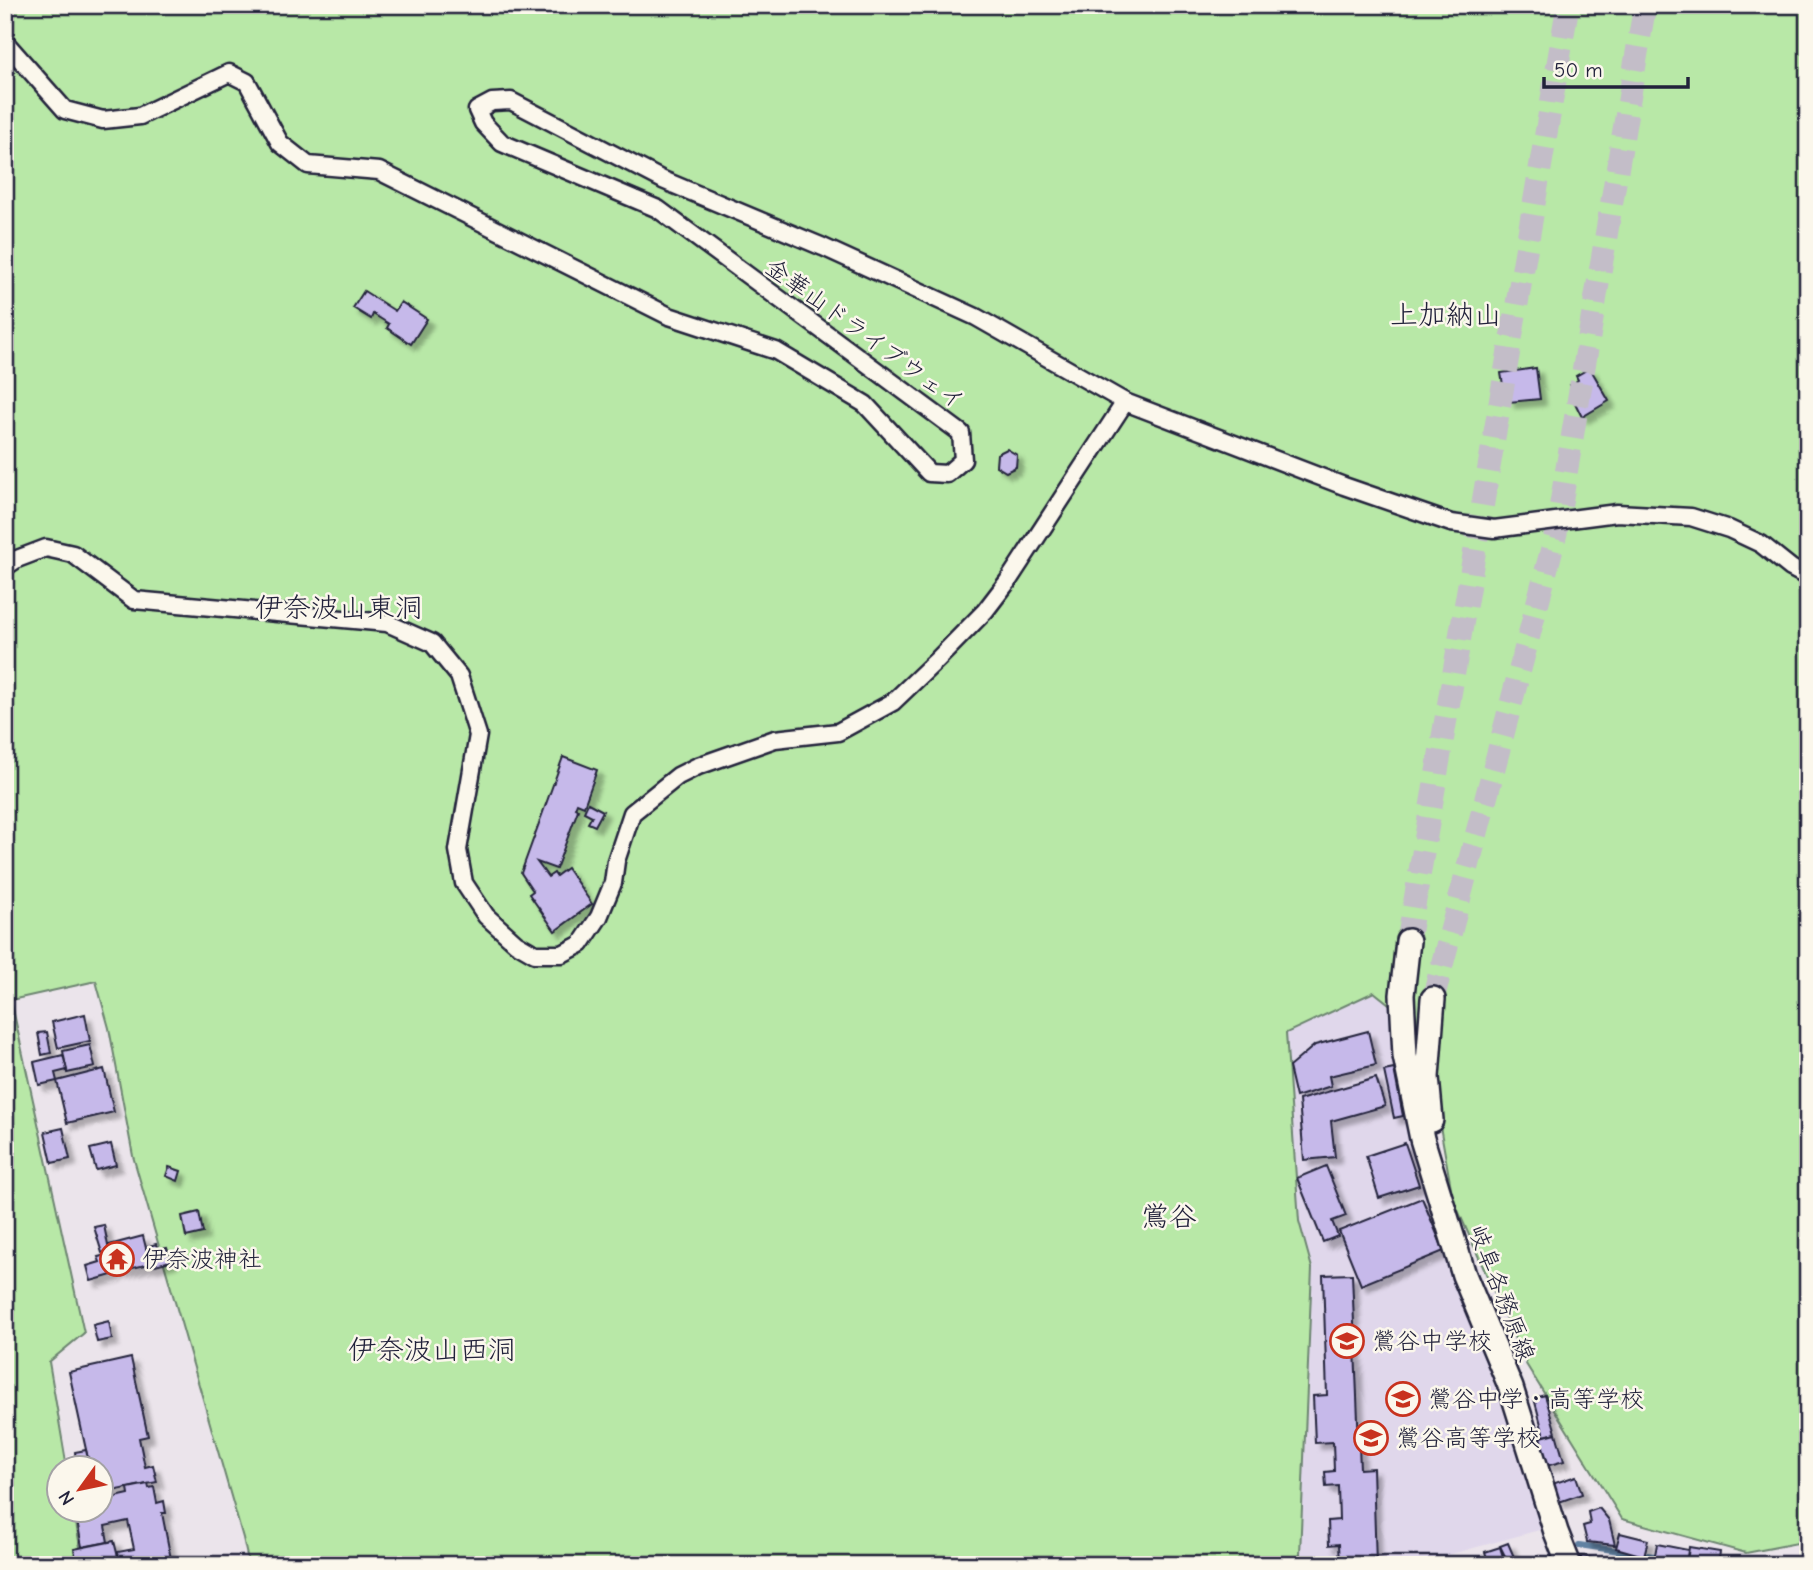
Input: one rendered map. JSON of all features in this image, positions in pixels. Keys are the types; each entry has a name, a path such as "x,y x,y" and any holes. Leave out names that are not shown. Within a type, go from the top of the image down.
{"main road":[{"name":"岐阜各務原線","path":"1408,941 1402,995 1405,1056 1422,1139 1464,1275 1511,1388 1569,1565"},
{"name":"岐阜各務原線","path":"1433,999 1427,1077 1439,1200"}],"street":[{"name":"金華山ドライブウェイ","path":"5,42 65,110 103,120 140,117 229,73 247,82 280,143 309,165 379,171 669,316 776,351 866,404 929,473 947,474 963,460 961,433 658,209 502,143 483,123 477,110 492,102 511,101 663,180 823,247 976,317 1125,402 1344,486 1451,523 1494,529 1617,513 1691,517 1729,529 1761,544 1791,568 1808,577"},
{"path":"5,567 16,559 46,548 73,554 134,600 387,623 432,643 459,676 478,735 458,850 464,883 486,916 516,943 535,954 562,954 581,944 599,917 613,883 616,861 632,813 678,776 698,766 775,739 838,732 893,702 938,659 985,611 1008,581 1125,402"}],"shaded area":[{"name":"鶯谷中学・高等学校","path":"1374,992 1390,1004 1414,1147 1543,1529 1411,1565 1325,1565 1300,1554 1312,1268 1299,1221 1286,1032"}],"green space":[{"path":"5,5 1808,5 1808,1541 1746,1553 1622,1519 1526,1364 1453,1199 1423,1031 1374,992 1286,1033 1299,1221 1312,1268 1300,1554 1295,1565 249,1565 133,1156 109,1028 96,981 11,1000 84,1333 49,1362 65,1454 46,1454 46,1524 76,1524 83,1565 5,1565"}],"building":[{"path":"364,291 395,311 401,302 427,319 411,344 387,328 389,324 373,314 371,319 353,308"},
{"path":"1536,368 1540,399 1509,402 1507,385 1503,385 1501,373"},
{"path":"1590,368 1609,401 1582,417 1570,393 1573,391 1570,385 1578,380 1576,376"},
{"path":"1007,449 1017,455 1016,467 1006,472 996,466 997,454"},
{"path":"563,757 597,770 584,806 577,803 575,808 578,810 556,869 537,862 548,877 554,873 556,876 567,868 592,904 555,931 529,894 533,891 521,873"},
{"path":"588,803 603,811 595,826 588,823 592,816 584,812"},
{"path":"85,1014 90,1041 58,1048 52,1022"},
{"path":"1368,1031 1376,1065 1329,1076 1331,1086 1296,1097 1289,1067 1315,1045"},
{"path":"47,1032 51,1053 42,1055 38,1033"},
{"path":"90,1045 95,1067 67,1073 63,1051"},
{"path":"63,1055 67,1070 55,1073 57,1081 39,1085 34,1062"},
{"path":"104,1069 114,1112 67,1123 57,1081"},
{"path":"1394,1069 1403,1116 1394,1118 1384,1071"},
{"path":"1376,1078 1385,1106 1331,1121 1335,1157 1304,1160 1299,1100"},
{"path":"63,1128 70,1159 52,1163 45,1132"},
{"path":"1405,1143 1419,1185 1379,1198 1366,1156"},
{"path":"111,1144 116,1165 96,1170 90,1149"},
{"path":"1326,1166 1346,1216 1332,1221 1338,1236 1323,1242 1297,1178"},
{"path":"169,1167 181,1171 178,1181 166,1176"},
{"path":"1422,1198 1444,1251 1361,1285 1339,1231"},
{"path":"199,1212 203,1233 186,1237 182,1216"},
{"path":"104,1225 109,1251 102,1253 94,1227"},
{"path":"143,1236 150,1264 115,1272 109,1245"},
{"path":"156,1244 158,1250 167,1248 171,1261 151,1266 146,1247"},
{"path":"110,1254 115,1274 91,1281 87,1266 100,1262 98,1257"},
{"path":"1352,1274 1360,1469 1373,1468 1376,1565 1340,1565 1339,1544 1329,1545 1328,1521 1339,1520 1338,1486 1326,1487 1325,1472 1334,1471 1333,1442 1315,1443 1313,1396 1327,1395 1323,1275"},
{"path":"109,1321 112,1339 97,1342 93,1325"},
{"path":"131,1358 148,1436 139,1438 145,1467 153,1465 157,1482 116,1490 116,1454 87,1454 69,1372"},
{"path":"1545,1395 1556,1433 1544,1436 1534,1398"},
{"path":"1556,1433 1564,1461 1546,1466 1538,1438"},
{"path":"86,1450 87,1454 75,1454"},
{"path":"1576,1476 1582,1494 1559,1502 1552,1484"},
{"path":"148,1484 149,1488 154,1487 157,1503 164,1501 166,1513 162,1513 172,1564 120,1565 118,1552 134,1549 128,1521 116,1524 116,1497 129,1494 128,1488"},
{"path":"1599,1508 1609,1520 1615,1545 1587,1542 1583,1526 1590,1524 1588,1512"},
{"path":"78,1524 114,1524 105,1526 108,1542 82,1547"},
{"path":"1620,1533 1648,1540 1644,1556 1616,1548"},
{"path":"114,1541 120,1565 77,1565 74,1549"},
{"path":"1508,1543 1514,1557 1507,1560 1500,1546"},
{"path":"1657,1544 1688,1550 1686,1565 1654,1560"},
{"path":"1500,1547 1504,1560 1495,1565 1452,1565 1487,1558 1485,1552"},
{"path":"1689,1547 1720,1552 1718,1565 1687,1562"},
{"path":"1580,1556 1608,1560 1610,1565 1584,1565"}],"waterway":[{"path":"1579,1545 1661,1557"},
{"path":"1678,1560 1710,1565"}],"tunnel":[{"path":"1408,941 1568,5"},
{"path":"1433,999 1556,533 1645,5"}],"place":[{"name":"伊奈波神社","path":"117,1259"},
{"name":"鶯谷中学校","path":"1347,1341"},
{"name":"鶯谷中学・高等学校","path":"1403,1399"},
{"name":"鶯谷高等学校","path":"1371,1438"}],"district":[{"name":"上加納山","path":"1446,315"},
{"name":"伊奈波山東洞","path":"339,608"},
{"name":"鴬谷","path":"1169,1217"},
{"name":"伊奈波山西洞","path":"432,1350"}]}
